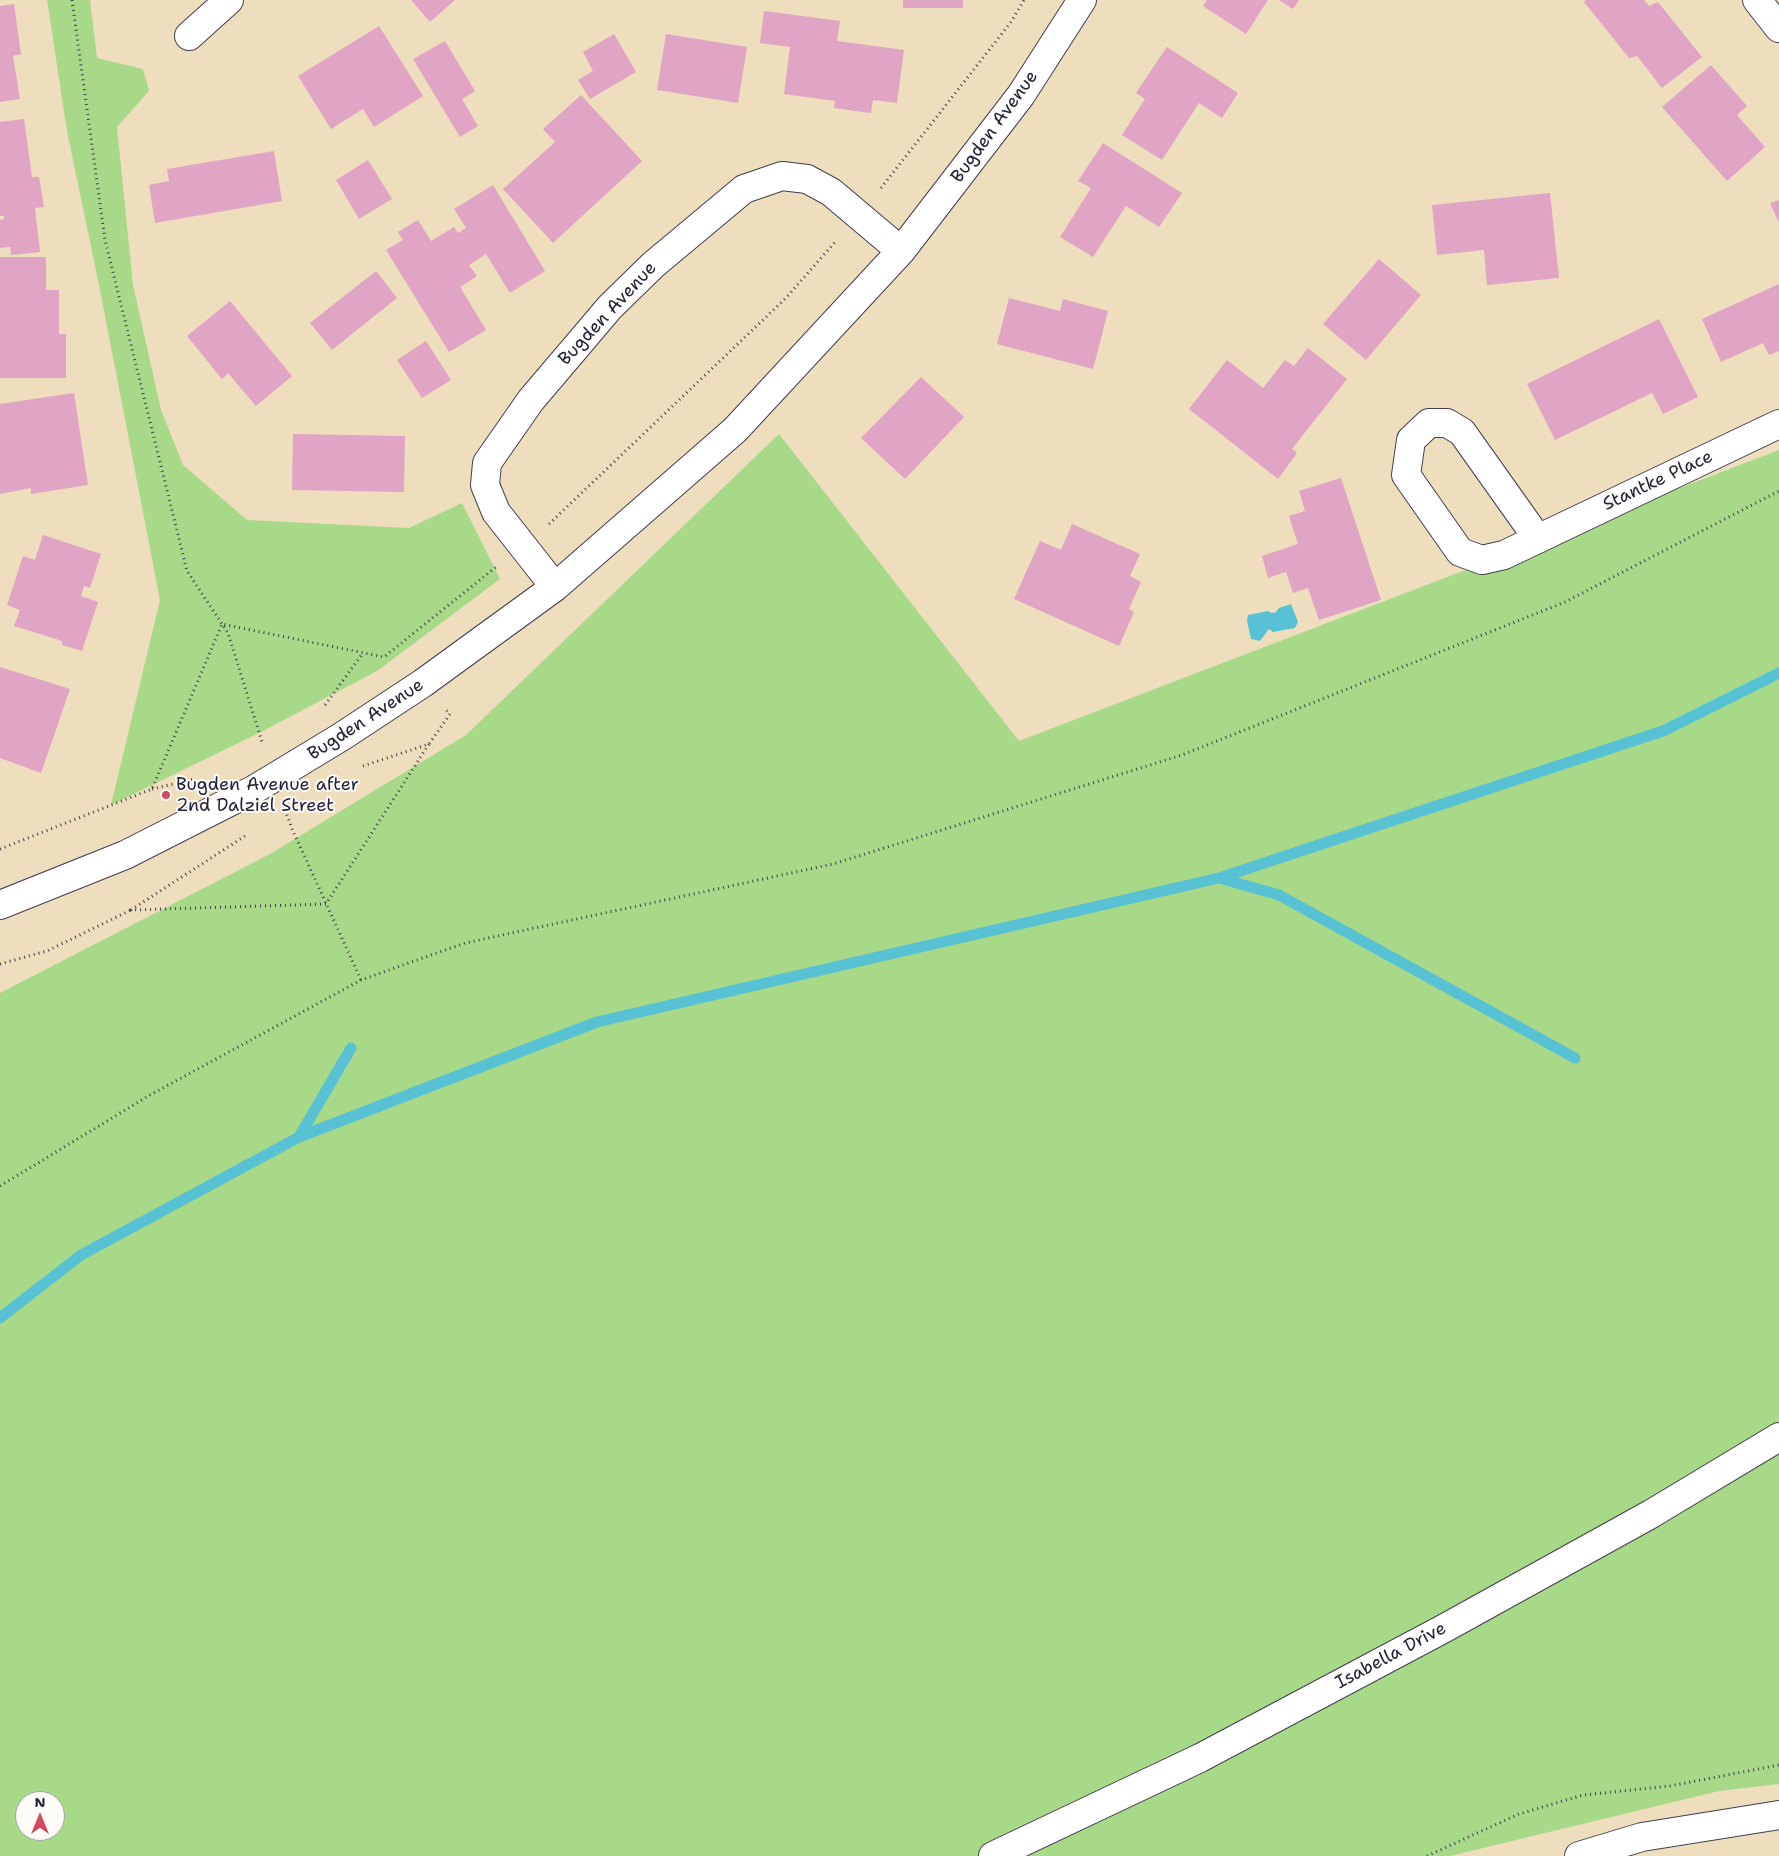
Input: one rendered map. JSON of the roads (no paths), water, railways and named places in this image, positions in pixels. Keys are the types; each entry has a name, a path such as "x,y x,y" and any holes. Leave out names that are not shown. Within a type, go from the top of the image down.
{"street":[{"path":"189,36 229,0"},
{"name":"Bugden Avenue","path":"0,905 125,855 255,788 342,737 424,683 555,587 735,430 901,251 1021,95 1082,0"},
{"path":"1757,0 1779,28"},
{"name":"Bugden Avenue","path":"555,587 496,512 485,485 487,463 531,400 610,307 646,271 744,189 782,176 807,179 831,192 901,251"},
{"name":"Stantke Place","path":"1538,539 1462,432 1447,423 1429,423 1411,440 1406,475 1460,552 1482,560 1504,555 1538,539 1779,424"},
{"name":"Isabella Drive","path":"993,1856 1200,1758 1443,1629 1651,1514 1779,1437"},
{"path":"1579,1856 1642,1837 1779,1815"}],"water":[{"path":"1291,604 1298,622 1295,628 1273,632 1269,629 1260,641 1251,639 1247,621 1248,615 1268,611 1276,612 1279,608"}],"waterway":[{"path":"0,1318 81,1255 299,1137 597,1022 1219,878 1663,731 1779,673"},
{"path":"1219,878 1279,895 1575,1058"},
{"path":"299,1137 351,1048"}],"place":[{"name":"Bugden Avenue after 2nd Dalziel Street","path":"166,795"}]}
